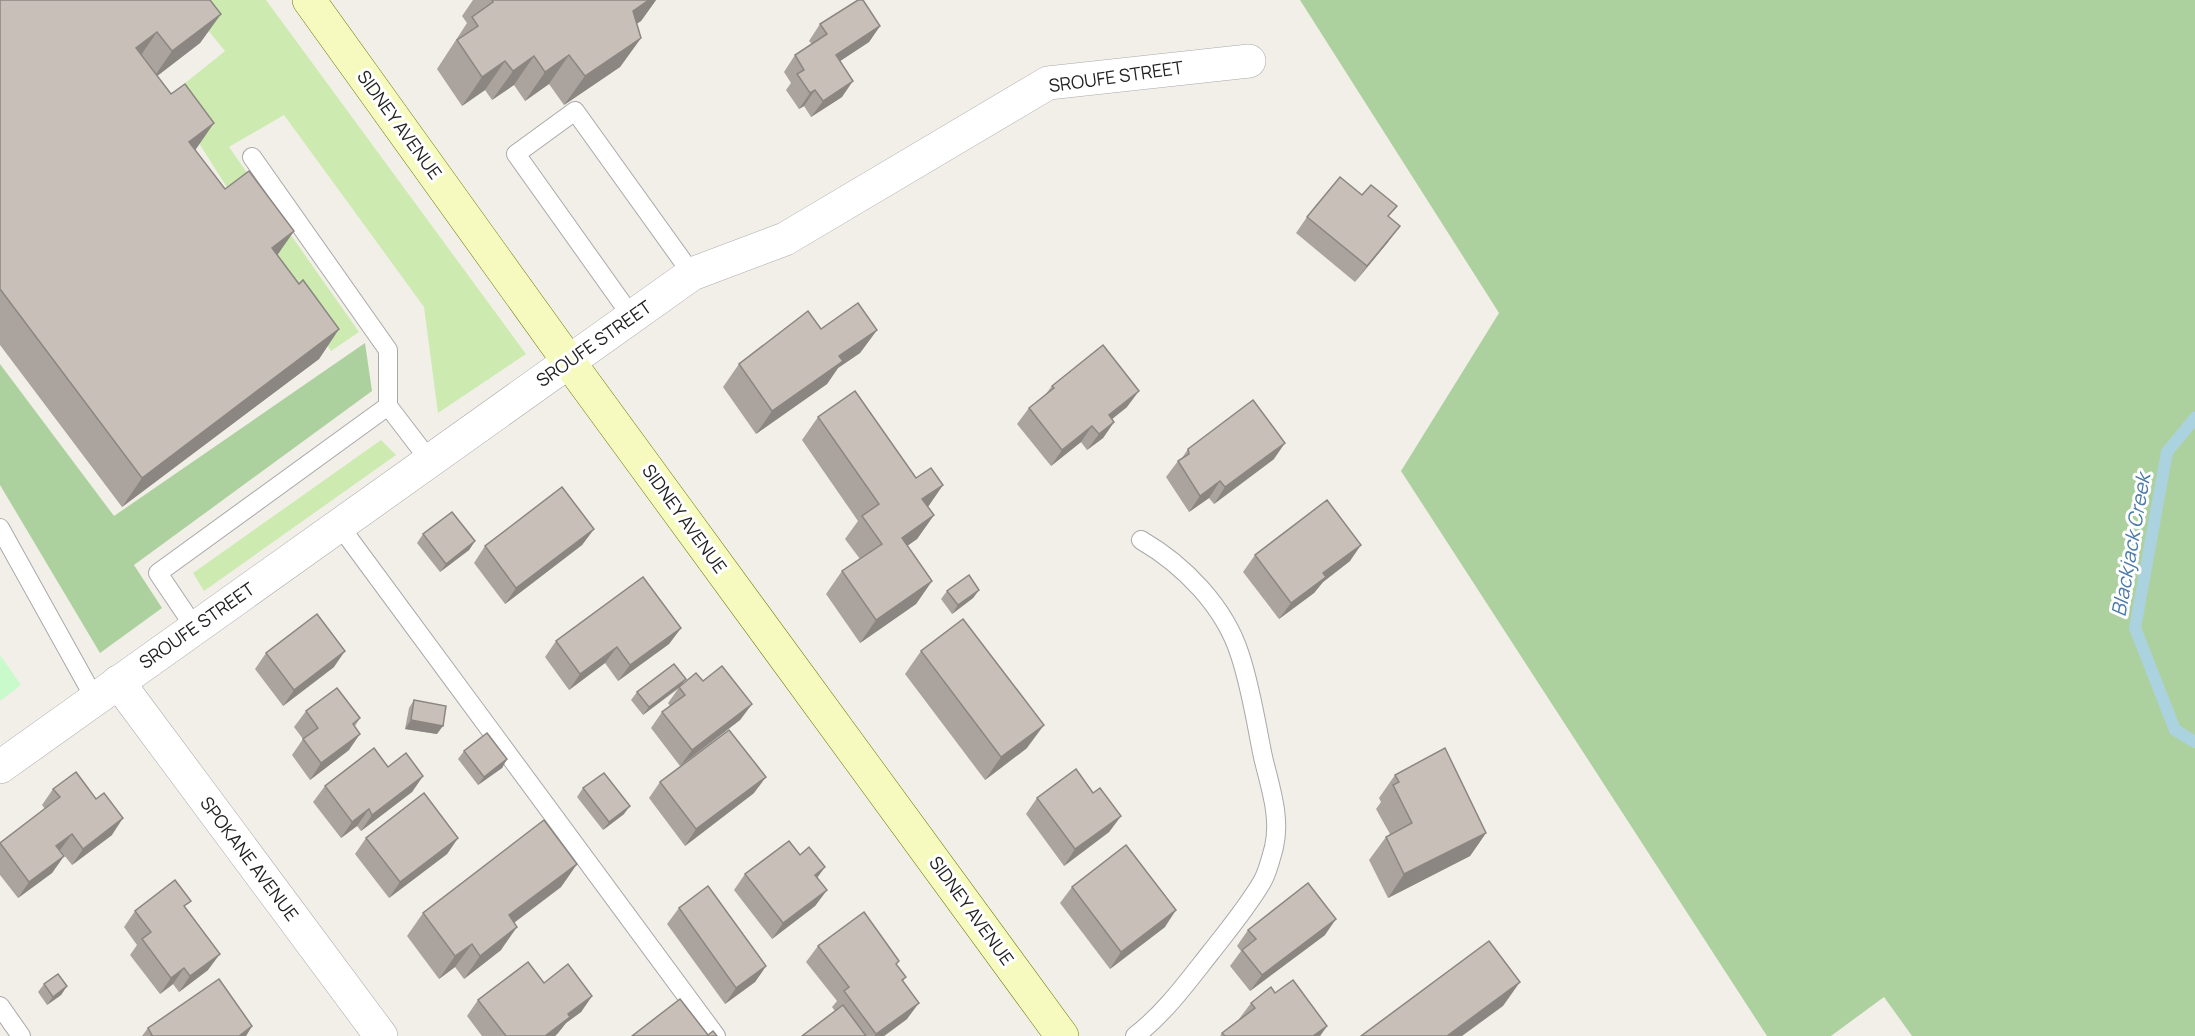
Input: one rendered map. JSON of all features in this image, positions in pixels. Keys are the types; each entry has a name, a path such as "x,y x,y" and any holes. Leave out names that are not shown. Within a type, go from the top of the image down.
{"main road":[{"name":"SIDNEY AVENUE","path":"309,0 569,362 1062,1036"}],"street":[{"name":"SROUFE STREET","path":"0,766 692,274 785,239 1048,83 1249,61"},
{"name":"SPOKANE AVENUE","path":"107,691 381,1036"}],"lane":[{"path":"632,317 516,154 575,111 692,274"},
{"path":"252,157 388,350 388,406 430,461"},
{"path":"195,628 158,573 388,406"},
{"path":"339,525 716,1036"},
{"path":"0,528 107,691"},
{"path":"1135,1036 1148,1026 1189,981 1264,879 1274,846 1277,820 1239,652 1224,622 1202,590 1159,550 1141,540"},
{"path":"0,1006 21,1036"}],"green space":[{"path":"183,0 266,0 526,354 438,413 424,307 284,115 229,147 359,332 331,351 169,96 225,51"},
{"path":"1300,0 2195,0 2195,1036 1912,1036 1884,997 1831,1036 1767,1036 1401,471 1499,313"},
{"path":"365,343 372,391 134,565 162,608 100,653 0,485 0,364 114,516"},
{"path":"381,440 396,455 204,591 193,573"},
{"path":"0,655 21,685 0,701"}],"building":[{"path":"0,0 210,0 221,14 172,51 157,32 136,48 171,94 185,84 214,123 189,142 225,189 249,171 294,231 272,248 299,284 303,280 339,329 142,478 0,289"},
{"path":"492,0 649,0 633,11 641,38 585,76 569,55 545,72 534,56 513,71 505,61 482,77 457,40 478,26 472,17 493,2"},
{"path":"858,0 863,0 880,26 836,55 853,81 823,101 815,90 810,93 797,74 804,70 795,55 827,34 820,24"},
{"path":"1340,177 1362,195 1371,185 1397,206 1388,216 1400,226 1367,266 1307,217"},
{"path":"858,303 877,330 839,356 843,361 772,411 739,364 808,311 821,329"},
{"path":"1103,345 1139,391 1109,415 1114,422 1099,434 1092,426 1062,450 1029,408 1054,388 1052,386"},
{"path":"855,391 916,478 931,468 943,485 922,499 934,515 902,538 932,581 876,620 842,571 882,544 862,516 879,504 818,417"},
{"path":"1253,400 1285,443 1225,487 1220,481 1200,496 1178,461 1189,454 1188,449"},
{"path":"562,487 594,529 516,588 485,546"},
{"path":"1327,500 1361,545 1323,573 1326,577 1291,603 1255,555"},
{"path":"452,512 475,541 446,564 423,534"},
{"path":"969,575 979,590 958,605 947,591"},
{"path":"643,577 681,628 630,665 617,647 580,674 556,641"},
{"path":"317,614 345,651 294,690 266,653"},
{"path":"963,619 1044,725 1001,757 921,651"},
{"path":"674,664 686,679 649,707 637,692"},
{"path":"722,666 752,704 692,750 662,712 685,695 679,687 696,673 703,681"},
{"path":"337,688 360,718 353,724 360,734 321,763 303,739 318,728 306,711"},
{"path":"414,700 446,706 443,726 411,720"},
{"path":"729,730 766,777 696,829 660,782"},
{"path":"487,733 507,759 484,777 464,751"},
{"path":"374,748 388,767 406,753 423,776 372,815 369,809 352,822 325,786"},
{"path":"1445,748 1486,833 1404,874 1386,837 1412,823 1393,785 1399,782 1395,775"},
{"path":"1076,769 1093,793 1100,788 1121,816 1075,849 1037,798"},
{"path":"76,772 96,799 104,793 123,818 83,849 72,834 56,846 64,856 29,882 0,843 60,797 53,789"},
{"path":"604,773 630,806 609,822 583,788"},
{"path":"424,793 458,838 400,882 366,838"},
{"path":"544,820 577,864 509,915 517,927 480,956 472,944 455,956 423,913"},
{"path":"789,841 800,855 809,847 825,867 815,875 827,890 783,923 745,874"},
{"path":"1126,845 1176,910 1121,952 1072,887"},
{"path":"175,880 191,901 184,906 220,954 190,976 184,968 171,978 142,939 151,932 135,911"},
{"path":"1308,883 1336,919 1262,975 1242,950 1256,939 1248,930"},
{"path":"708,886 766,966 736,988 679,908"},
{"path":"864,912 899,961 896,964 906,977 902,980 919,1003 876,1034 844,991 849,987 818,946"},
{"path":"1489,941 1520,982 1447,1036 1361,1036"},
{"path":"528,962 544,983 568,964 592,996 568,1014 570,1017 545,1036 506,1036 478,1000"},
{"path":"58,974 67,986 53,997 44,984"},
{"path":"219,979 252,1026 239,1036 151,1036 148,1028"},
{"path":"1293,980 1327,1026 1313,1036 1225,1036 1222,1033 1255,1008 1251,1003 1271,987 1275,993"},
{"path":"680,999 708,1035 713,1031 717,1036 632,1036"},
{"path":"843,1005 866,1036 802,1036"}],"waterway":[{"name":"Blackjack Creek","path":"2195,418 2167,452 2135,628 2175,730 2195,742"}]}
